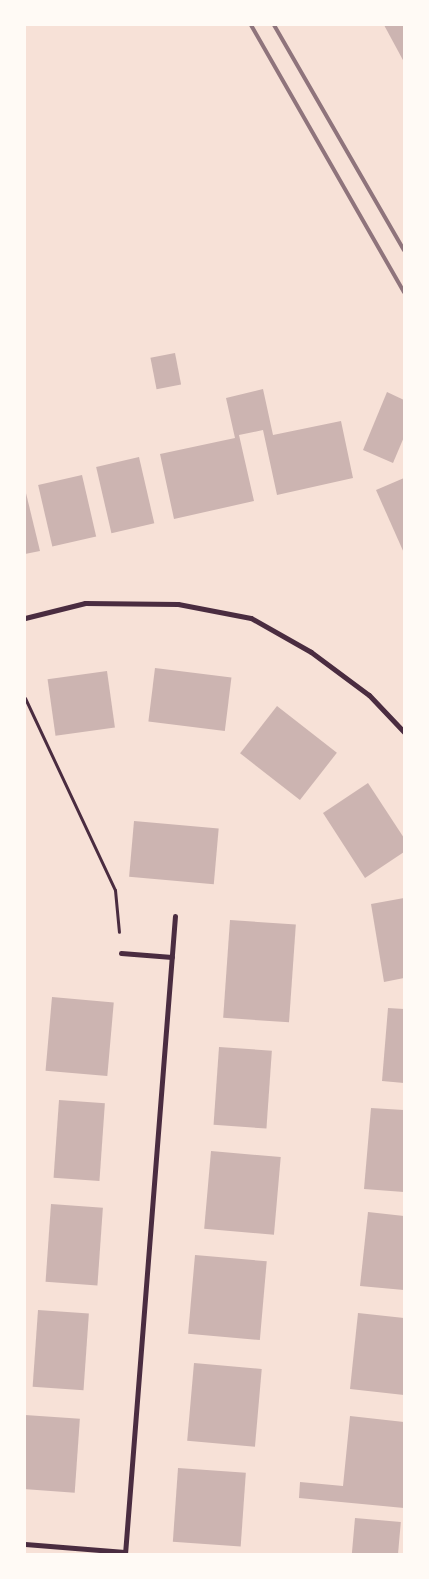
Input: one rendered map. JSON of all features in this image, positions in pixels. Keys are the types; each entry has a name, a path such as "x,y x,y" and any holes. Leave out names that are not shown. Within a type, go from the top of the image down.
{"street":[{"path":"25,618 85,603 178,604 251,618 312,652 369,695 404,732"},
{"path":"25,1544 125,1553 175,916"},
{"path":"121,952 172,957"}],"path":[{"path":"25,698 115,890 121,952"}],"building":[{"path":"384,25 404,25 404,62"},
{"path":"175,353 181,384 157,389 150,358"},
{"path":"263,389 273,435 341,421 353,478 277,495 263,430 239,435 254,501 174,519 160,454 235,438 226,398"},
{"path":"387,392 404,400 404,437 393,463 363,450"},
{"path":"139,457 154,523 111,533 96,467"},
{"path":"82,475 96,536 52,547 38,485"},
{"path":"404,478 404,553 376,490"},
{"path":"25,489 40,551 25,554"},
{"path":"155,668 231,677 225,731 148,722"},
{"path":"107,671 115,727 56,736 48,679"},
{"path":"277,706 337,753 300,800 240,753"},
{"path":"368,783 404,838 404,852 365,878 323,813"},
{"path":"134,821 219,828 214,884 129,877"},
{"path":"404,898 404,978 384,982 371,904"},
{"path":"230,920 296,925 289,1022 223,1018"},
{"path":"52,997 114,1002 107,1076 46,1071"},
{"path":"388,1008 404,1009 404,1083 382,1081"},
{"path":"219,1047 272,1051 266,1129 214,1125"},
{"path":"59,1100 105,1103 99,1181 54,1178"},
{"path":"371,1108 404,1110 404,1192 364,1189"},
{"path":"211,1151 281,1157 274,1235 204,1229"},
{"path":"51,1204 103,1208 97,1285 46,1282"},
{"path":"368,1212 404,1216 404,1290 360,1286"},
{"path":"195,1255 267,1261 260,1340 188,1334"},
{"path":"38,1310 89,1314 84,1390 33,1387"},
{"path":"358,1313 404,1318 404,1395 350,1389"},
{"path":"194,1363 262,1369 255,1447 187,1441"},
{"path":"25,1415 80,1419 75,1493 25,1489"},
{"path":"350,1416 404,1422 404,1508 299,1498 300,1482 343,1486"},
{"path":"178,1468 246,1473 241,1547 173,1542"},
{"path":"355,1518 401,1522 398,1554 352,1554"}],"railway":[{"path":"251,25 404,292"},
{"path":"274,25 404,250"}]}
